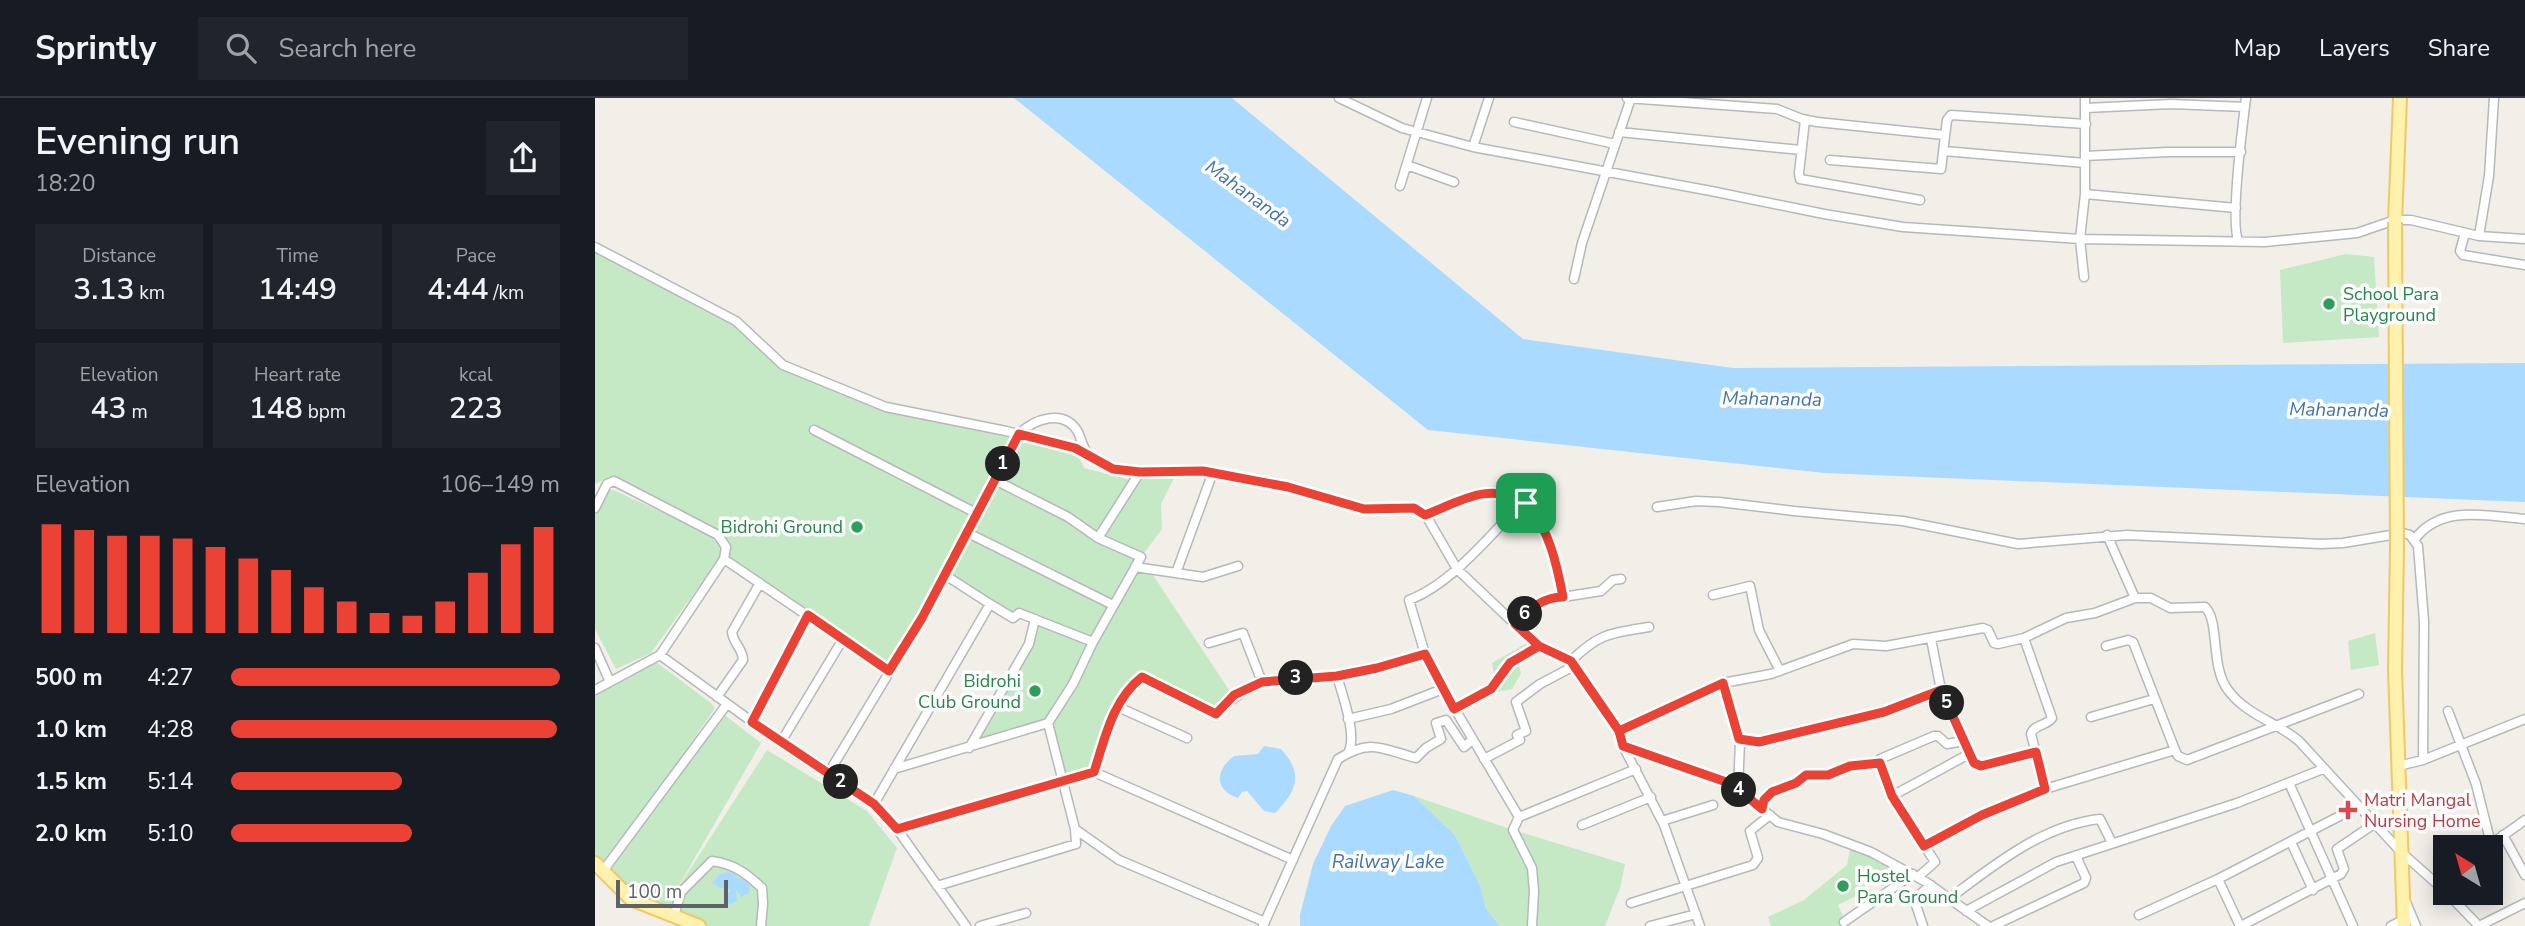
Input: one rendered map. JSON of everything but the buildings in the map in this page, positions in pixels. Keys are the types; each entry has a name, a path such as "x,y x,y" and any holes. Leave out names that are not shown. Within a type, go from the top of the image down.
{"main road":[{"path":"2398,925 2402,888 2395,669 2395,221 2400,98"},
{"path":"599,867 631,899 699,926"}],"street":[{"path":"1339,98 1418,133 1473,147 1869,222 1941,230 2080,239 2239,242 2295,240 2357,233 2395,221 2425,222 2479,236 2525,239"},
{"path":"1400,186 1427,98"},
{"path":"1473,147 1489,98"},
{"path":"1574,279 1582,243 1629,98 1777,108 1805,120 1944,135"},
{"path":"2084,277 2080,239 2085,194 2085,98"},
{"path":"2479,236 2489,176 2494,98"},
{"path":"2085,108 2246,103 2236,208 2235,236 2239,242"},
{"path":"1830,160 1939,169 1942,167 1947,117 1951,115 2085,124"},
{"path":"1805,120 1798,176 1800,179 1920,200"},
{"path":"1514,122 1615,144"},
{"path":"1619,132 1801,150"},
{"path":"1944,151 2085,159 2167,152 2241,152"},
{"path":"1407,165 1454,181"},
{"path":"2085,194 2236,208"},
{"path":"2465,233 2460,251 2463,255 2525,265"},
{"path":"595,247 736,321 783,365 886,407 1075,448 1113,469 1140,472 1213,472 1288,487 1364,509 1414,508 1425,515 1457,569 1539,646 1573,664 1619,731 1623,746 1662,821 1700,926"},
{"path":"828,774 922,618 1019,434 1028,425 1060,417 1072,424 1088,456"},
{"path":"814,430 976,513"},
{"path":"1098,538 1140,472"},
{"path":"1176,573 1213,472"},
{"path":"894,769 1048,723 1073,684 1093,642 1141,557 1098,538 1068,517 995,480"},
{"path":"595,508 607,484 614,481 718,535 726,547 724,559 660,655 595,690"},
{"path":"1425,515 1487,492 1501,492 1524,501 1532,509 1552,550 1563,597"},
{"path":"1520,817 1472,740 1425,654 1409,600 1424,594 1457,569 1524,501"},
{"path":"1657,507 1696,501 1719,502 1794,512 1903,521 2018,544 2107,535 2321,544 2403,533 2415,539 2419,546 2424,621 2423,760"},
{"path":"2415,539 2422,529 2446,517 2463,514 2525,519"},
{"path":"968,533 1113,606"},
{"path":"2107,535 2135,598"},
{"path":"724,559 889,671"},
{"path":"1135,567 1203,577 1238,566"},
{"path":"945,575 1013,618 1019,613 1093,642"},
{"path":"1515,624 1535,605 1545,603 1551,598 1601,591 1612,580 1621,579"},
{"path":"717,696 743,660 732,632 760,583"},
{"path":"1713,595 1750,586 1759,631 1780,671"},
{"path":"1619,731 1723,683 1780,671 1853,644 1880,646 1983,628 1988,629 1997,645 2024,638 2059,621 2095,613 2135,598 2151,598 2171,608 2200,606 2210,611 2219,676 2227,690 2249,710 2299,741 2401,852 2433,879"},
{"path":"874,804 990,604"},
{"path":"752,722 808,615"},
{"path":"969,748 1029,644 1035,619"},
{"path":"1484,759 1520,740 1517,735 1526,731 1516,702 1573,664 1592,641 1649,626"},
{"path":"1209,643 1243,633 1262,682"},
{"path":"2024,638 2052,718 2032,730 2045,789"},
{"path":"781,742 843,639"},
{"path":"1931,639 1941,690 1974,763 1981,766 2036,752"},
{"path":"2106,646 2131,641 2181,760 2359,694"},
{"path":"1454,709 1491,689 1510,663 1539,646"},
{"path":"595,648 610,682"},
{"path":"1094,772 1113,714 1133,684 1142,677 1216,714 1234,695 1262,682 1337,676 1425,654"},
{"path":"660,655 752,722 874,804 897,829 966,926"},
{"path":"1337,676 1352,745 1348,752"},
{"path":"1723,683 1741,751 1738,789"},
{"path":"1348,719 1391,709 1443,689"},
{"path":"1739,739 1759,742 1771,740 1884,712 1941,690"},
{"path":"2091,717 2154,699"},
{"path":"599,867 727,704"},
{"path":"1118,707 1187,737"},
{"path":"2448,712 2476,784 2487,835"},
{"path":"2398,766 2423,760 2525,719"},
{"path":"1075,829 1119,860 1264,924 1338,759 1348,752 1366,746 1378,746 1416,758 1426,748 1441,740 1436,723 1446,720 1464,747 1472,740"},
{"path":"1048,723 1075,829 1076,844"},
{"path":"1844,922 1935,862 1892,796 1880,763 1882,757 1934,736 1947,744 1964,741"},
{"path":"1623,746 1732,784 1778,822 1823,834 1871,852 1931,885 1990,926 2084,883 2086,878 2076,856"},
{"path":"1924,846 1982,815 2045,789 2175,750"},
{"path":"1892,796 1969,754"},
{"path":"1762,809 1764,800 1772,792 1796,783 1806,775 1828,775 1850,766 1880,763"},
{"path":"1532,926 1532,868 1513,830 1520,817 1636,769"},
{"path":"1966,911 2041,869 2237,803 2323,769"},
{"path":"897,829 1094,772 1293,860"},
{"path":"2288,783 2353,926"},
{"path":"1582,825 1651,797"},
{"path":"1662,821 1713,805"},
{"path":"2140,915 2218,879 2358,806"},
{"path":"1631,903 1687,888 1757,863 1750,831 1770,815"},
{"path":"1950,898 2010,855 2054,832 2100,819 2112,843"},
{"path":"2525,820 2504,835 2525,875"},
{"path":"2218,879 2241,926 2343,872 2337,849 2374,824"},
{"path":"937,886 1093,841"},
{"path":"2291,842 2312,890"},
{"path":"674,916 681,892 712,861 728,863 738,868 762,888 761,926"},
{"path":"1923,926 1914,899 1931,885"},
{"path":"2402,888 2416,926"},
{"path":"2459,905 2479,926 2525,903"},
{"path":"980,926 1026,914"},
{"path":"1650,926 1696,915"}],"green space":[{"path":"595,251 736,321 783,365 886,407 1075,448 1084,468 1135,481 1111,518 1141,477 1177,472 1161,504 1162,529 1141,557 1231,693 1216,714 1139,679 1129,688 1115,709 1094,772 1066,780 1048,723 976,743 1029,644 1035,619 1019,613 1013,618 945,575 968,533 1114,606 971,532 1017,437 892,669 844,634 727,558 730,549 721,534 610,477 595,484"},
{"name":"School Para Playground","path":"2346,254 2374,257 2379,337 2283,343 2280,270"},
{"path":"613,490 718,537 726,549 651,653 616,669 595,629 595,515 606,491"},
{"path":"2375,633 2379,665 2351,670 2348,641"},
{"path":"1532,640 1539,647 1518,663 1521,673 1512,689 1497,692 1492,663"},
{"path":"656,662 715,708 619,847 722,713 761,743 674,894 767,750 867,811 897,848 869,926 699,926 631,899 595,864 595,693"},
{"path":"1414,796 1625,864 1620,888 1605,926 1500,926 1486,909 1480,885 1455,835"},
{"name":"Hostel Para Ground","path":"1850,849 1894,865 1863,882 1867,890 1838,905 1847,926 1771,926 1768,917 1804,900 1847,865"}],"water":[{"name":"Mahananda","path":"1014,98 1232,98 1523,339 1733,368 2525,363 2525,502 1825,473 1428,430"},
{"path":"1264,746 1281,749 1293,766 1295,774 1293,790 1275,813 1264,811 1247,791 1242,792 1238,798 1230,794 1221,785 1220,779 1223,767 1234,756 1258,754"},
{"name":"Railway Lake","path":"1393,790 1414,796 1455,835 1480,885 1486,909 1500,926 1300,926 1300,915 1313,864 1331,826 1345,806"},
{"path":"727,872 747,880 750,887 749,893 741,897 736,890 737,901 731,904 724,901 731,889 718,887 713,883 718,875"}],"place":[{"name":"School Para Playground","path":"2329,304"},
{"name":"Bidrohi Ground","path":"857,527"},
{"name":"Bidrohi Club Ground","path":"1035,691"},
{"name":"Matri Mangal Nursing Home","path":"2348,810"},
{"name":"Hostel Para Ground","path":"1843,886"}],"route":[{"path":"1526,503 1494,491 1425,515 1414,508 1364,509 1288,487 1203,471 1140,472 1113,469 1075,448 1019,434 922,618 889,671 808,615 752,722 874,804 897,829 1094,772 1113,714 1133,684 1142,677 1216,714 1234,695 1262,682 1337,676 1425,654 1454,709 1491,689 1510,663 1539,646 1571,661 1619,731 1623,746 1732,784 1762,809 1764,800 1772,792 1796,783 1806,775 1828,775 1850,766 1880,763 1892,796 1924,846 1982,815 2045,789 2036,752 1977,766 1941,690 1884,712 1759,742 1739,739 1723,683 1619,731 1574,666 1571,661 1539,646 1515,624 1535,605 1545,603 1551,598 1563,597 1552,550 1532,509 1526,503"}]}
